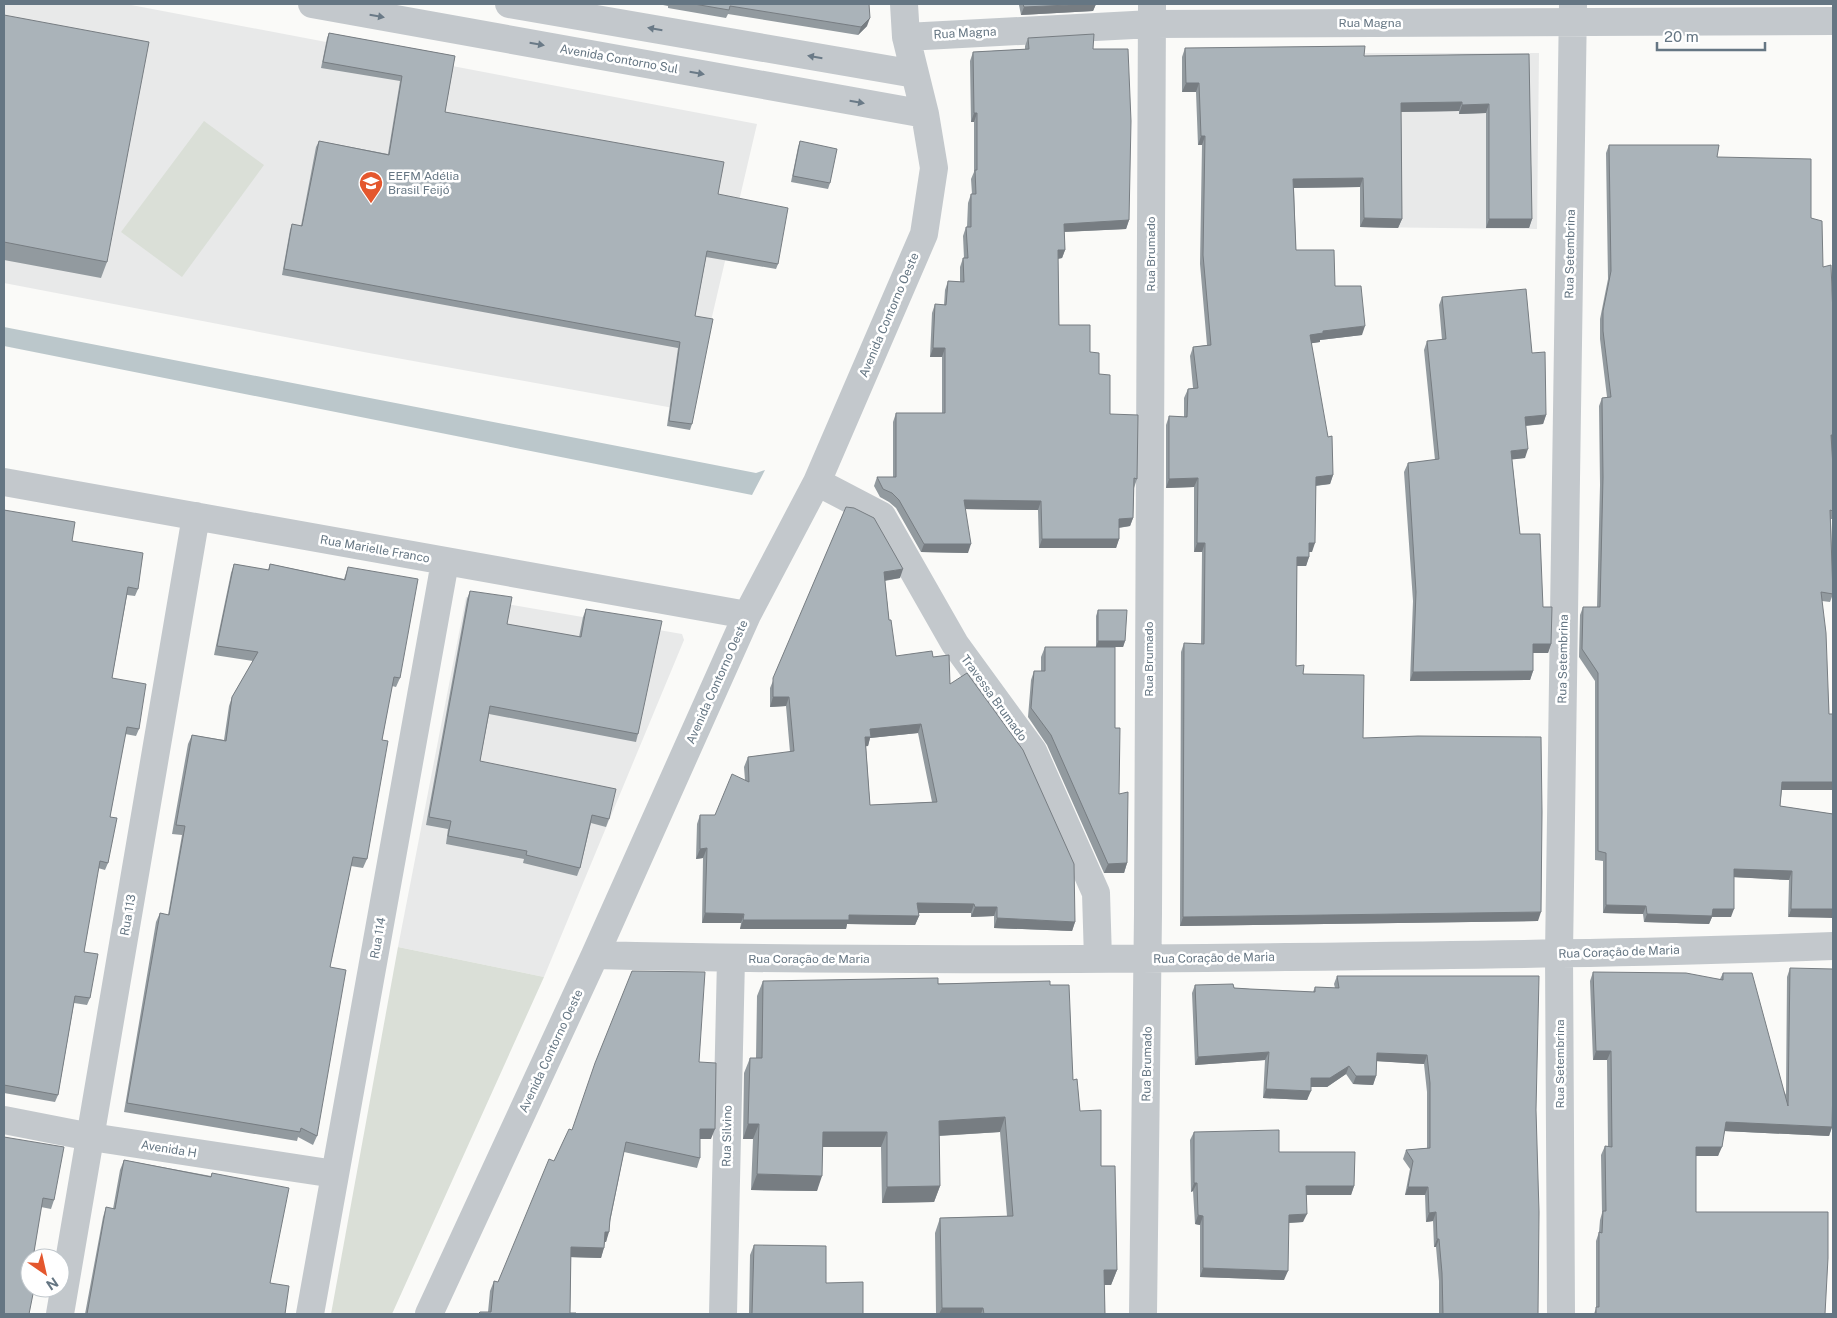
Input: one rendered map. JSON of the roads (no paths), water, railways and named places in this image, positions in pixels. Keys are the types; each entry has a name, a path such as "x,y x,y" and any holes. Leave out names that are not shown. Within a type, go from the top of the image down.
{"street":[{"name":"Avenida Contorno Sul","path":"312,4 925,114"},
{"path":"509,4 915,74"},
{"name":"Avenida Contorno Oeste","path":"429,1314 595,954 747,615 817,482 924,234 934,168 925,114 906,36 904,4"},
{"name":"Rua Magna","path":"906,36 1152,14 1573,13 1833,21"},
{"name":"Rua Setembrina","path":"1561,1314 1559,954 1573,13"},
{"name":"Rua Brumado","path":"1143,1314 1148,959 1152,14"},
{"name":"Rua Marielle Franco","path":"4,482 747,615"},
{"name":"Travessa Brumado","path":"817,482 882,516 955,644 1033,751 1096,893 1098,959"},
{"name":"Rua 113","path":"60,1314 196,516"},
{"name":"Rua 114","path":"310,1314 446,562"},
{"name":"Rua Coração de Maria","path":"595,954 730,959 1148,959 1559,954 1833,946"},
{"name":"Rua Silvino","path":"723,1314 730,959"},
{"name":"Avenida H","path":"4,1120 91,1137 335,1174"}],"place":[{"name":"EEFM Adélia Brasil Feijó","path":"371,204"}]}
